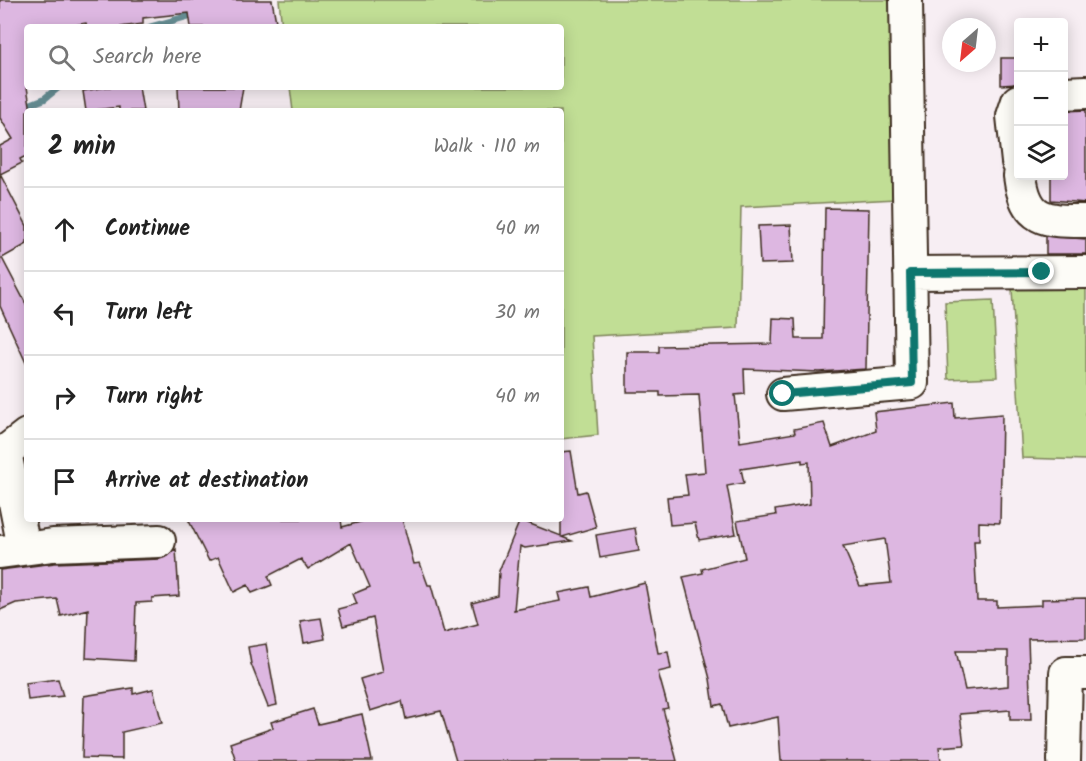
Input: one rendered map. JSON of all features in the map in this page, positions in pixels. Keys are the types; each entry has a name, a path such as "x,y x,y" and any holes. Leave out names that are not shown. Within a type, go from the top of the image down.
{"street":[{"path":"783,394 912,383 906,0"},
{"path":"1068,93 1086,92"},
{"path":"1021,180 1025,198 1036,215 1048,221 1086,221"},
{"path":"910,273 1086,272"},
{"path":"11,444 12,550 159,541"},
{"path":"1064,761 1076,673"}],"green space":[{"path":"279,0 892,0 896,199 741,207 738,328 592,336 598,435 564,439 564,108 293,108 290,90 564,90 564,24 282,24"},
{"path":"1086,288 1086,460 1022,458 1012,289"},
{"path":"993,300 997,377 948,379 945,302"}],"building":[{"path":"0,0 272,0 276,24 191,24 189,13 143,18 143,24 24,24 24,90 28,90 30,108 24,108 24,157 20,159 22,163 0,174 0,146 13,139 0,118"},
{"path":"1001,58 1014,58 1014,84 1001,85"},
{"path":"140,90 142,108 86,108 83,91"},
{"path":"178,90 242,90 240,108 179,108"},
{"path":"1086,110 1086,203 1051,200 1051,180 1068,180 1068,111"},
{"path":"0,174 24,220 24,246 2,258 24,300 24,358 0,306"},
{"path":"825,208 869,209 866,369 819,372 744,369 745,394 735,395 740,442 795,433 794,429 824,423 832,447 876,431 874,412 954,403 955,418 1002,414 1000,523 979,522 979,541 974,541 977,601 997,601 997,607 1042,605 1042,599 1086,598 1086,638 1028,639 1031,720 1010,720 1010,710 960,714 964,745 939,747 941,761 781,761 778,717 728,728 722,704 714,706 710,679 683,577 703,573 702,569 745,558 737,521 776,515 775,510 810,504 809,462 802,463 802,460 741,469 744,483 727,486 736,534 699,540 695,523 670,525 667,497 688,495 685,474 705,472 699,395 660,396 660,392 627,392 627,352 659,352 659,346 772,344 773,318 795,319 796,339 823,339","holes":["885,539 891,583 860,586 843,546","956,651 1008,651 1008,686 965,690"]},
{"path":"791,225 793,263 760,264 758,226"},
{"path":"1046,236 1086,239 1086,254 1046,254"},
{"path":"571,451 578,493 586,491 596,527 562,537 572,541 525,548 520,546 514,610 560,601 558,593 589,587 591,597 645,583 658,653 668,652 671,669 658,672 668,708 663,709 677,761 456,761 441,711 406,719 402,701 370,711 360,679 383,672 373,618 343,626 338,609 357,604 353,594 370,587 351,543 308,569 301,559 268,576 272,585 252,593 248,585 234,592 218,557 209,561 190,522 341,522 342,527 360,522 403,522 414,564 420,563 428,585 431,585 444,633 478,624 472,603 498,596 499,571 519,522 525,522 561,536 561,522 564,522 564,452"},
{"path":"635,528 639,551 600,558 596,535"},
{"path":"176,549 179,596 152,598 152,602 136,603 134,661 86,658 88,609 61,616 57,599 16,603 0,610 0,570 55,563 160,559"},
{"path":"321,618 325,639 304,643 300,621"},
{"path":"266,644 277,705 268,707 251,664 248,647"},
{"path":"58,679 63,696 28,700 26,683"},
{"path":"133,688 133,694 153,689 162,723 122,732 122,759 82,758 84,696"},
{"path":"313,709 318,724 362,714 372,761 236,761 230,743 273,728 271,722"}],"waterway":[{"path":"161,24 196,14"},
{"path":"21,108 44,99 55,90"}],"route":[{"path":"783,394 912,383 910,273 1042,272"}]}
